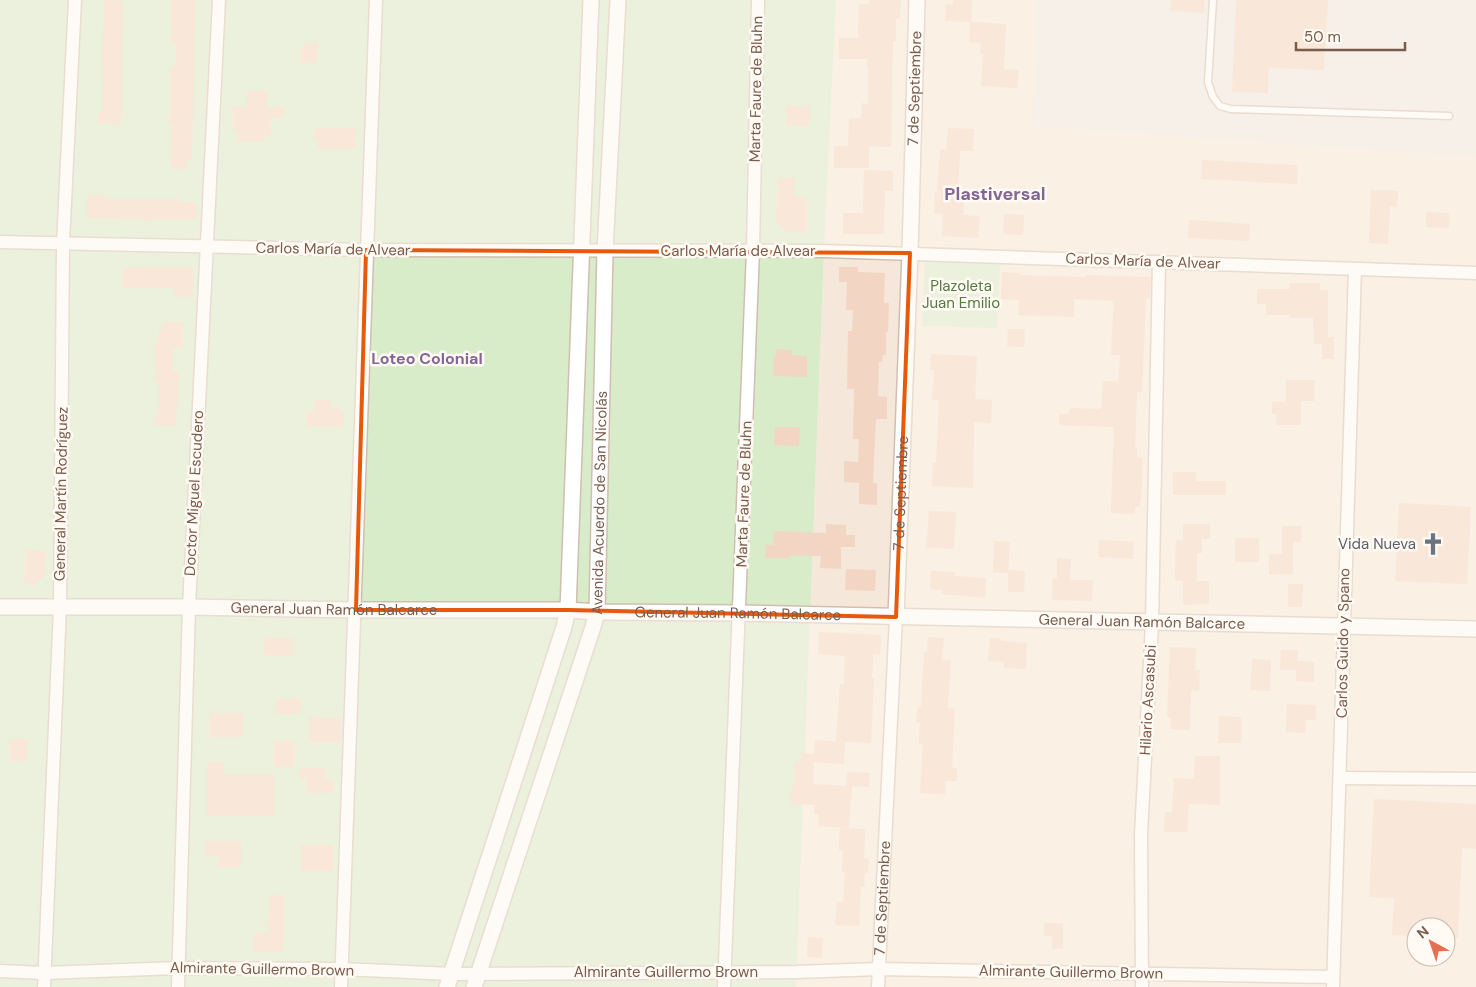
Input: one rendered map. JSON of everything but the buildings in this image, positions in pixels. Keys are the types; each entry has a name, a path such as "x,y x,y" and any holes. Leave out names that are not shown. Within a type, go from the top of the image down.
{"street":[{"name":"General Martín Rodríguez","path":"44,987 60,607 63,243 75,0"},
{"name":"Doctor Miguel Escudero","path":"178,987 189,607 219,0"},
{"path":"341,987 356,610 366,250 376,0"},
{"name":"Avenida Acuerdo de San Nicolás","path":"450,980 568,610 591,0"},
{"name":"Avenida Acuerdo de San Nicolás","path":"476,980 594,627 597,612 605,251 618,0"},
{"name":"Marta Faure de Bluhn","path":"724,987 753,250 758,0"},
{"name":"7 de Septiembre","path":"878,987 896,617 910,253 917,0"},
{"name":"Carlos María de Alvear","path":"0,242 366,250 753,250 910,253 1476,273"},
{"name":"Hilario Ascasubi","path":"1142,987 1141,835 1152,623 1159,262"},
{"name":"Carlos Guido y Spano","path":"1333,982 1354,269"},
{"name":"General Juan Ramón Balcarce","path":"0,607 568,610 1476,629"},
{"path":"1340,778 1476,779"},
{"name":"Almirante Guillermo Brown","path":"0,971 44,973 178,968 342,969 450,980 476,980 878,969 1142,973 1333,982"}],"lane":[{"path":"1213,0 1208,82 1213,97 1220,106 1231,109 1449,116"}],"highlighted area":[{"path":"366,250 910,253 896,617 568,610 356,610"}],"shaded area":[{"path":"836,0 1037,0 1034,126 1476,158 1476,987 796,987 824,251"},
{"path":"1037,0 1476,0 1476,158 1033,126"}],"green space":[{"path":"0,0 836,0 824,251 796,987 0,987"},
{"name":"Plazoleta Juan Emilio","path":"925,262 1000,264 997,328 922,326"}],"place":[{"name":"Vida Nueva","path":"1433,544"}],"district":[{"name":"Plastiversal","path":"995,194"},
{"name":"Loteo Colonial","path":"427,358"}]}
